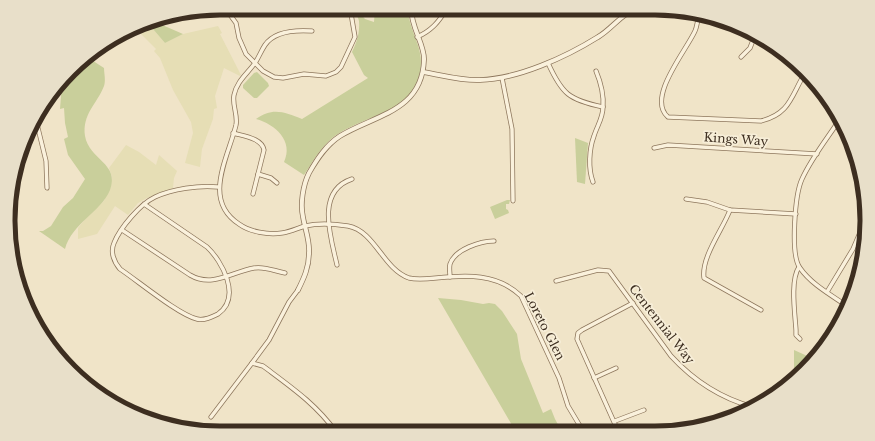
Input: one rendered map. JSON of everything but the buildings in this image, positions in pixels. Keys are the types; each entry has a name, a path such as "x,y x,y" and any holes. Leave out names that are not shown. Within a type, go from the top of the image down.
{"street":[{"path":"230,15 236,23 242,49 263,71 274,77 283,78 304,74 326,76 336,72 341,67 355,37 351,15"},
{"path":"210,417 269,340 289,302 298,290 308,265 310,252 302,216 302,198 307,179 326,147 340,136 403,105 414,94 423,72 424,60 423,49 417,36 412,15"},
{"path":"417,36 426,33 438,23 443,15"},
{"path":"423,72 469,80 502,78 548,63 597,38 624,15"},
{"path":"698,20 695,31 665,84 661,106 664,113 668,117 680,116 761,121 774,118 786,108 802,78"},
{"path":"144,204 207,247 214,254 226,276 229,295 221,312 212,317 200,320 190,317 117,265 113,258 114,243 122,230 144,204 163,194 202,186 218,186 233,133 236,116 234,97 237,85 255,64 269,40 282,33 297,30 312,31"},
{"path":"741,57 750,48 753,41"},
{"path":"548,63 555,78 566,93 583,103 603,107"},
{"path":"593,182 590,173 592,143 600,123 603,107 603,87 596,71"},
{"path":"502,78 512,129 513,201"},
{"path":"836,125 801,180 796,214 794,247 798,266 810,280 843,302"},
{"path":"38,127 46,161 47,188"},
{"path":"233,133 260,141 264,145 253,194"},
{"name":"Kings Way","path":"654,148 668,145 817,154"},
{"path":"258,174 271,178 277,183"},
{"path":"337,266 328,225 328,212 332,198 339,186 352,179"},
{"name":"Loreto Glen","path":"218,186 222,204 230,217 244,228 273,234 283,233 305,226 350,226 361,232 397,272 409,278 422,279 473,276 496,281 512,287 521,296 559,378 568,406 580,426"},
{"path":"686,199 707,202 730,210 796,214"},
{"path":"730,210 709,251 704,278 761,310"},
{"path":"122,230 196,278 205,281 253,268 264,268 285,273"},
{"path":"827,292 853,249 860,233"},
{"path":"450,277 450,263 456,254 485,241 494,241"},
{"path":"798,266 794,274 794,284 796,335 800,339"},
{"name":"Centennial Way","path":"556,281 598,270 609,271 671,356 693,378 724,397 746,405"},
{"path":"616,426 577,339 578,333 633,303"},
{"path":"252,364 263,366 304,396 323,414 332,426"},
{"path":"594,378 616,368"},
{"path":"614,421 644,410"}],"shaded area":[{"path":"218,26 222,33 220,34 241,75 240,76 224,68 215,96 217,108 214,109 213,119 202,149 200,167 185,163 193,133 191,122 173,90 160,58 154,51 156,49 139,32 151,27 165,43 183,34"},
{"path":"126,145 139,152 156,165 159,155 177,171 174,178 173,188 138,203 128,215 115,206 97,234 78,239 78,228 91,212 104,201 112,177 109,168"}],"green space":[{"path":"356,15 361,15 365,19 374,22 374,15 409,15 410,23 421,57 418,81 410,94 399,104 343,131 330,140 319,152 304,175 284,162 287,147 281,134 270,125 256,119 268,113 279,112 290,114 302,119 368,78 364,75 352,52 359,33 359,21"},
{"path":"160,24 183,34 165,43 151,27"},
{"path":"92,60 104,68 104,86 88,115 85,136 92,151 108,167 112,181 106,198 74,232 65,249 39,231 43,231 51,226 63,207 73,198 85,179 68,155 64,139 68,137 64,108 60,109 61,90 75,75"},
{"path":"257,72 269,86 257,98 254,98 243,88 243,85 254,73"},
{"path":"575,138 588,143 585,184 577,182"},
{"path":"510,200 509,204 506,204 506,209 509,213 495,219 490,207"},
{"path":"438,298 483,304 495,304 502,311 517,334 521,359 543,413 551,409 559,426 513,426"},
{"path":"794,350 809,357 794,371"}]}
